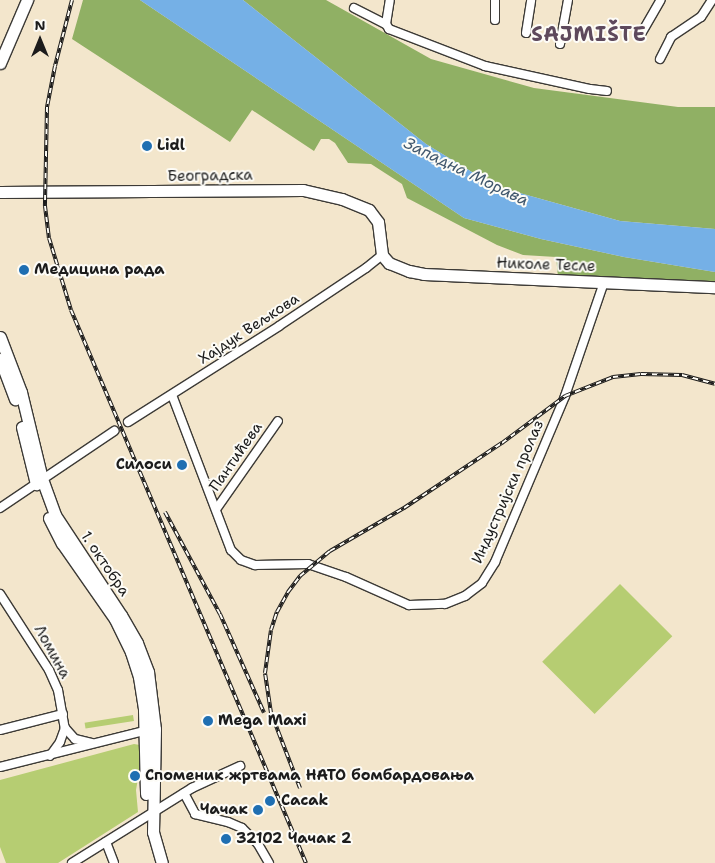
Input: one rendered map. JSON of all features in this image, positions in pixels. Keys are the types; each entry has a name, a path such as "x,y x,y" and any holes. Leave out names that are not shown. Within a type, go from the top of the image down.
{"main road":[{"path":"0,44 21,2"},
{"path":"0,63 21,2"},
{"name":"Београдска","path":"0,192 40,194 274,190 314,192 342,199 370,210 378,222 382,255"},
{"name":"Николе Тесле","path":"382,255 389,263 399,269 424,274 715,286"},
{"name":"1. октобра","path":"0,336 24,401 39,464 39,481"},
{"name":"1. октобра","path":"0,359 17,404 39,481 62,543 115,619 126,639 139,677 150,730 152,813"},
{"path":"152,813 148,835 155,863"},
{"path":"152,813 155,844 162,863"}],"street":[{"path":"386,24 390,0"},
{"path":"495,0 495,20"},
{"path":"526,33 531,0"},
{"path":"560,44 568,0"},
{"path":"641,34 661,0"},
{"path":"660,58 671,38 701,17 712,0"},
{"path":"354,8 386,24 389,29 485,66 581,88 607,91"},
{"name":"Хајдук Вељкова","path":"128,422 366,268 382,255"},
{"name":"Индустријски пролаз","path":"172,395 217,508 231,550 240,560 247,564 308,564 346,577 409,605 445,604 465,596 482,582 495,562 565,396 604,282"},
{"name":"Пантићева","path":"217,508 278,421"},
{"path":"0,508 114,431"},
{"path":"39,464 54,471"},
{"name":"Ломина","path":"0,594 49,670 58,690 65,728"},
{"path":"0,730 63,714"},
{"path":"50,756 60,742 65,728 76,739 99,743"},
{"path":"0,768 150,730"},
{"path":"72,863 184,792 240,766"},
{"path":"184,792 195,814 228,822 242,828 258,844 269,863"},
{"path":"152,813 160,850 167,863"},
{"path":"106,842 114,863"}],"green space":[{"path":"83,0 140,0 464,218 541,239 624,257 715,272 715,284 558,277 556,257 523,255 497,245 407,198 402,184 371,164 348,163 335,143 329,139 321,139 314,151 252,110 230,142 72,39"},
{"path":"243,0 326,0 431,59 534,88 678,107 715,107 715,229 620,221 495,186 426,144"},
{"path":"620,584 672,636 595,714 542,662"},
{"path":"133,715 134,721 86,729 85,723"},
{"path":"134,744 140,745 142,755 136,790 138,812 58,863 6,863 0,847 0,780"}],"water":[{"name":"Западна Морава","path":"140,0 243,0 426,144 495,186 620,221 715,229 715,272 624,257 541,239 464,218"}],"railway":[{"path":"72,0 55,66 47,107 45,206 49,238 71,310 306,863"},
{"path":"300,788 271,713 265,673 271,630 277,612 300,576 330,551 404,508 502,443 565,396 613,377 641,374 682,375 715,384"},
{"path":"165,512 220,614 264,713"}],"place":[{"name":"Lidl","path":"147,146"},
{"name":"Медицина рада","path":"24,270"},
{"name":"Силоси","path":"182,465"},
{"name":"Mega Maxi","path":"208,721"},
{"name":"Споменик жртвама НАТО бомбардовања","path":"135,776"},
{"name":"Cacak","path":"270,801"},
{"name":"Чачак","path":"258,810"},
{"name":"32102 Чачак 2","path":"226,839"}],"district":[{"name":"SAJMIŠTE","path":"589,34"}]}
